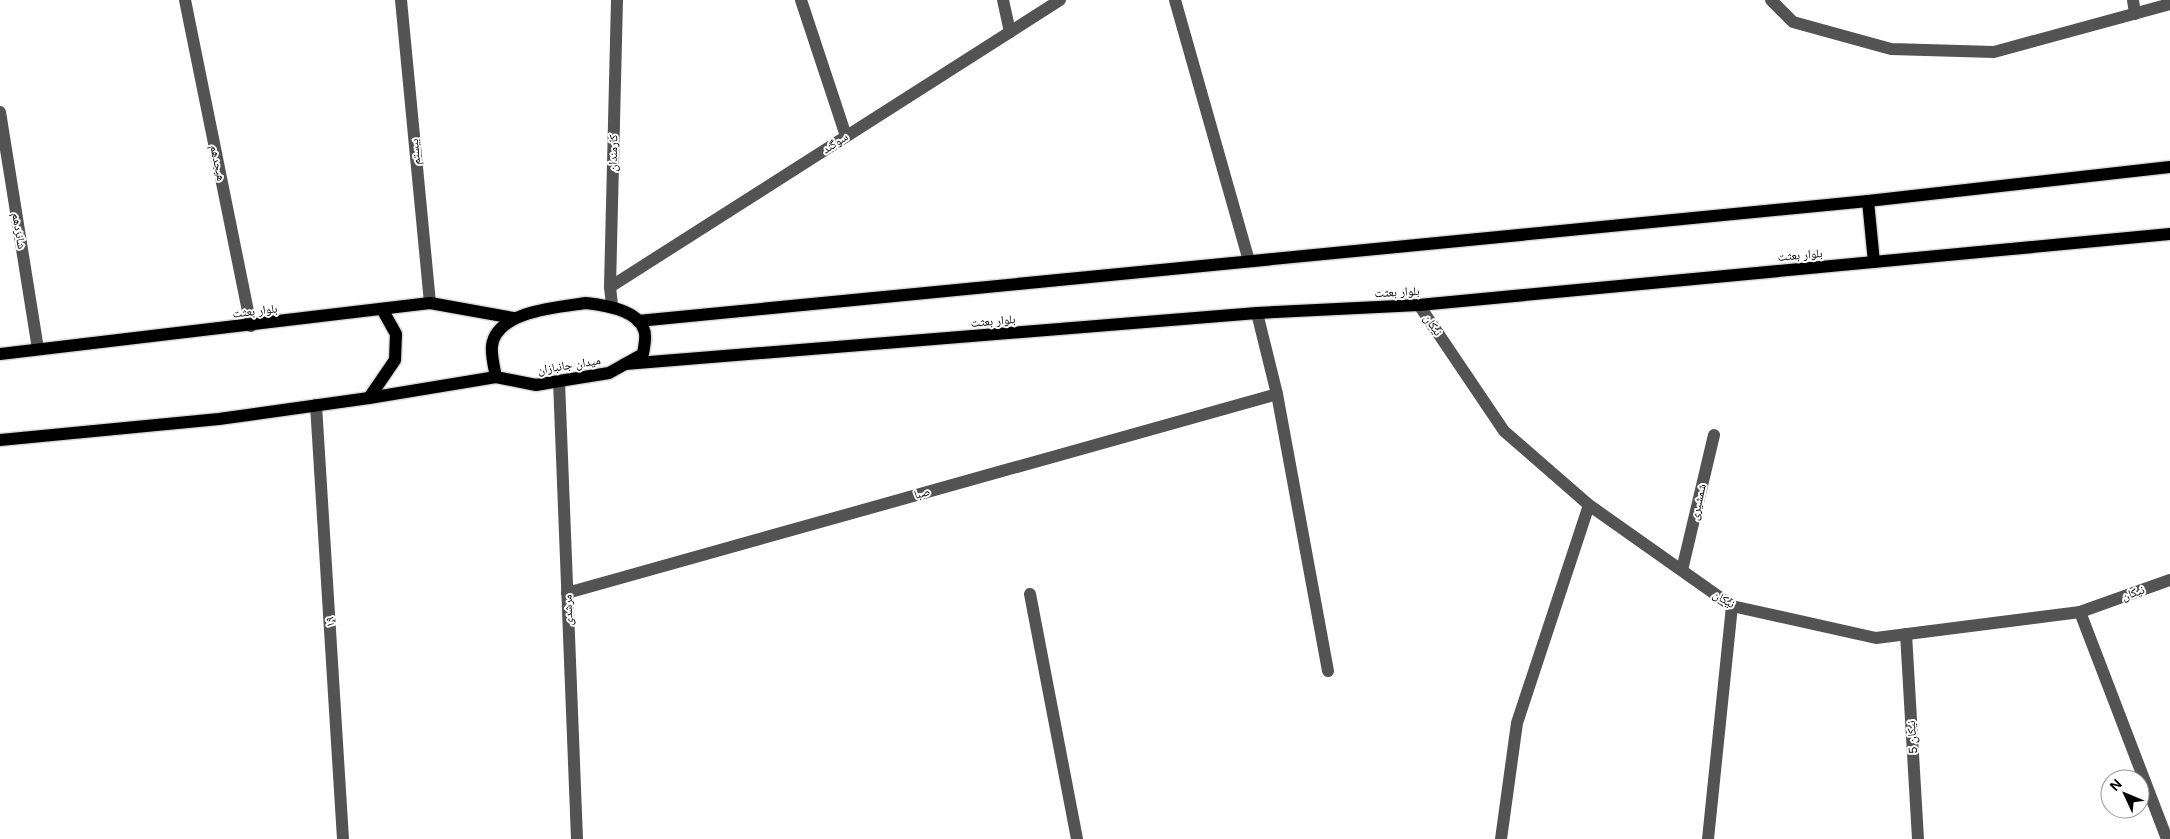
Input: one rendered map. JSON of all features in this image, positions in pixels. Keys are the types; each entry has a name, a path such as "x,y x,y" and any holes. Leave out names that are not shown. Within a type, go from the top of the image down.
{"main road":[{"path":"0,440 219,419 369,398 496,377 492,346 495,334 513,318 547,309 586,303 612,305 638,320 1868,201 2170,167"},
{"path":"1868,201 1874,262"},
{"name":"بلوار بعثت","path":"625,364 1257,313 1419,305 2170,234"},
{"name":"بلوار بعثت","path":"0,354 251,326 430,303 513,318"},
{"path":"369,398 395,360 396,334 382,309"},
{"name":"ميدان جانبازان","path":"496,377 536,385 609,373 643,354 645,331 638,320"}],"street":[{"name":"هیجدهم","path":"185,0 251,326"},
{"name":"بیستم","path":"401,0 430,303"},
{"name":"کارمندان","path":"612,305 610,287 616,0"},
{"path":"801,0 846,136"},
{"path":"1004,0 1010,32"},
{"name":"سوگند","path":"610,287 1060,0"},
{"path":"1175,0 1249,261"},
{"path":"1771,0 1793,22 1891,49 1994,52 2170,4"},
{"path":"2133,0 2135,14"},
{"name":"شانزدهم","path":"0,112 38,349"},
{"name":"نیکان","path":"1419,305 1504,431 1589,505 1732,606 1876,638 2080,612 2170,580"},
{"path":"1257,313 1277,394 1328,671"},
{"name":"مرشدی","path":"559,381 577,839"},
{"name":"صبا","path":"567,593 1277,394"},
{"name":"۱۹","path":"316,405 343,839"},
{"name":"شمشیری","path":"1682,570 1714,435"},
{"path":"1501,839 1517,723 1589,505"},
{"path":"1030,594 1077,839"},
{"path":"1708,839 1732,606"},
{"path":"2080,612 2167,839"},
{"name":"نیکان 5","path":"1906,634 1918,839"}]}
